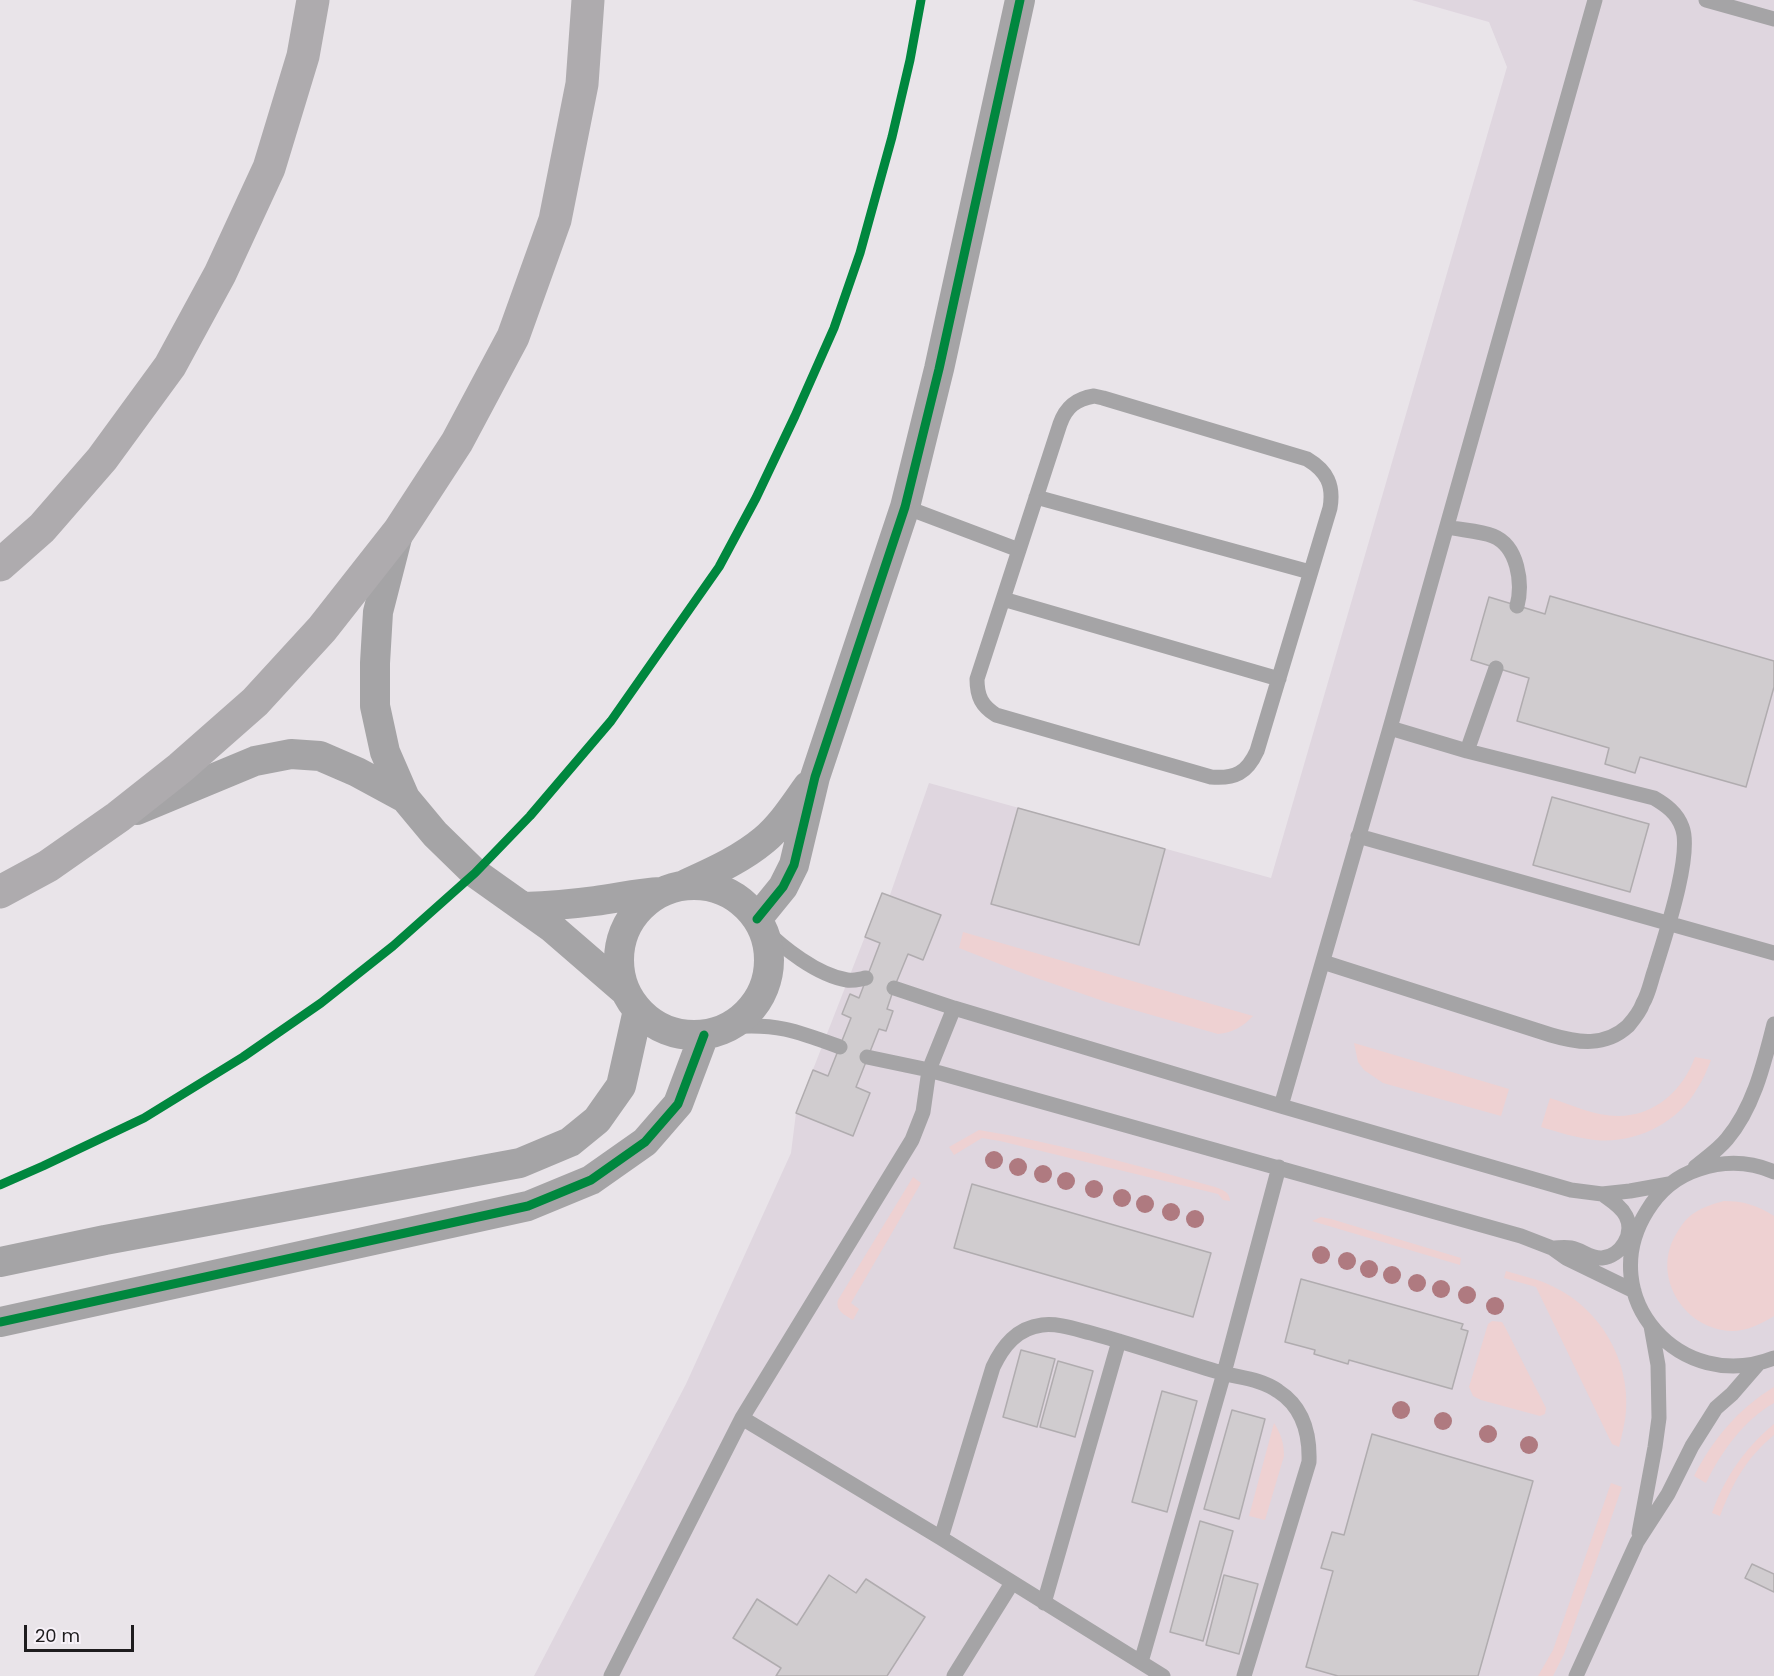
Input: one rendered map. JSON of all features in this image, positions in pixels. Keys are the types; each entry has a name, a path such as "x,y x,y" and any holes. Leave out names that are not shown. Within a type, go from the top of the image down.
{"highway":[{"path":"0,565 42,528 102,459 170,366 220,274 269,168 303,57 313,0"},
{"path":"0,892 48,866 118,818 180,768 255,702 322,629 399,531 457,442 513,337 555,220 582,84 588,0"}],"street":[{"path":"760,923 794,865 815,777 904,507 944,346 1020,0"},
{"path":"399,531 378,612 375,706 385,752 405,798 435,834 475,873 577,948 652,1022 668,1031 686,1035 717,1031 746,1016 758,1001 765,984 770,965 768,946 760,923 744,903 726,891 705,885 631,894 596,901 524,907"},
{"path":"118,818 255,761 291,754 320,756 357,772 405,798"},
{"path":"0,1262 105,1240 520,1163 570,1142 597,1120 621,1086 632,1000 619,967 618,958 621,942 635,912 647,900 726,866 751,850 785,818 815,777"},
{"path":"0,1322 465,1221 539,1202 591,1180 645,1142 678,1104 717,1031"}],"lane":[{"path":"1281,1106 1595,0"},
{"path":"1707,0 1774,19"},
{"path":"1094,396 1307,459 1323,471 1328,479 1332,499 1257,751 1245,770 1234,776 1211,777 996,715 980,701 977,679 1036,497 1060,424 1068,407 1084,398 1094,396"},
{"path":"1036,497 1310,572"},
{"path":"904,507 1019,550"},
{"path":"1447,527 1494,536 1507,547 1516,562 1520,579 1520,596 1517,606"},
{"path":"1003,599 1278,679"},
{"path":"1467,750 1496,668"},
{"path":"1323,962 1551,1035 1587,1043 1602,1041 1615,1035 1637,1015 1644,1002 1670,923 1685,842 1683,828 1676,815 1666,805 1654,798 1390,728"},
{"path":"1358,836 1774,953"},
{"path":"760,923 793,954 829,974 848,980 866,978"},
{"path":"894,988 1281,1106 1571,1190 1602,1194 1669,1184"},
{"path":"611,1676 742,1418 912,1140 923,1112 929,1070 954,1008"},
{"path":"1690,1172 1726,1139 1742,1117 1755,1089 1774,1024"},
{"path":"717,1031 754,1025 778,1027 802,1032 840,1047"},
{"path":"867,1058 929,1070 1521,1236 1552,1248 1566,1258 1634,1291"},
{"path":"1774,1172 1762,1167 1738,1163 1714,1164 1690,1172 1669,1184 1653,1201 1640,1221 1633,1244 1631,1267 1634,1291 1640,1309 1664,1341 1680,1353 1718,1366 1738,1367 1758,1364 1774,1358"},
{"path":"1141,1662 1280,1167"},
{"path":"1552,1248 1572,1248 1600,1258 1613,1255 1622,1249 1627,1239 1627,1217 1621,1208 1602,1194"},
{"path":"941,1538 993,1367 1000,1352 1011,1339 1025,1329 1042,1325 1058,1325 1265,1383 1279,1391 1300,1414 1307,1429 1310,1446 1309,1462 1244,1676"},
{"path":"1637,1542 1659,1418 1658,1365 1651,1326"},
{"path":"1044,1604 1119,1341"},
{"path":"1576,1676 1637,1542 1668,1494 1692,1446 1716,1408 1732,1394 1758,1364"},
{"path":"742,1418 1163,1676"},
{"path":"954,1676 1012,1583"}],"shaded area":[{"path":"1412,0 1774,0 1774,1676 534,1676 686,1384 791,1153 796,1113 882,893 890,895 929,783 1271,878 1507,67 1489,22"},
{"path":"963,932 1253,1016 1237,1028 1218,1034 1106,1002 959,948"},
{"path":"1354,1043 1509,1089 1501,1116 1383,1083 1364,1070 1358,1062"},
{"path":"1695,1057 1711,1060 1699,1086 1678,1112 1653,1129 1625,1139 1595,1140 1541,1127 1550,1098 1609,1116 1631,1115 1655,1106 1675,1090 1690,1069"},
{"path":"979,1130 1069,1148 1215,1187 1227,1193 1230,1201 1223,1200 1218,1194 982,1138 954,1155 949,1147"},
{"path":"913,1177 921,1183 851,1303 859,1309 853,1320 839,1310 838,1300"},
{"path":"1724,1201 1750,1204 1774,1216 1774,1316 1756,1326 1736,1331 1708,1326 1695,1319 1676,1298 1668,1271 1668,1256 1672,1242 1685,1222 1702,1209"},
{"path":"1321,1217 1461,1258 1460,1265 1312,1221"},
{"path":"1506,1271 1542,1282 1570,1297 1585,1308 1609,1338 1623,1373 1626,1392 1626,1416 1619,1447 1612,1444 1536,1287 1504,1278"},
{"path":"1492,1321 1502,1322 1505,1327 1546,1408 1545,1414 1540,1416 1473,1396 1469,1387 1488,1324"},
{"path":"1774,1387 1774,1403 1753,1418 1734,1438 1706,1483 1694,1476 1718,1437 1749,1405"},
{"path":"1274,1423 1282,1439 1284,1456 1265,1520 1249,1516"},
{"path":"1774,1424 1774,1435 1764,1443 1741,1472 1720,1516 1712,1513 1723,1487 1737,1464"},
{"path":"1611,1483 1622,1487 1564,1654 1553,1676 1538,1676 1553,1650"}],"building":[{"path":"1550,596 1774,661 1774,687 1746,787 1640,757 1635,773 1605,764 1609,748 1517,721 1529,678 1471,660 1489,597 1545,614"},
{"path":"1552,797 1649,824 1630,892 1533,865"},
{"path":"1018,808 1165,849 1139,945 991,904"},
{"path":"882,893 941,915 923,960 908,954 894,988 887,1009 893,1011 886,1031 879,1029 856,1087 870,1093 853,1136 796,1113 813,1070 828,1076 851,1018 842,1014 850,994 859,998 880,943 865,937"},
{"path":"972,1184 1211,1253 1193,1317 954,1248"},
{"path":"1301,1279 1463,1324 1461,1329 1468,1331 1452,1389 1349,1360 1348,1364 1314,1354 1315,1350 1285,1342"},
{"path":"1021,1350 1055,1359 1037,1427 1003,1417"},
{"path":"1058,1361 1093,1371 1075,1437 1040,1427"},
{"path":"1162,1391 1197,1401 1167,1512 1132,1502"},
{"path":"1232,1410 1265,1419 1239,1519 1204,1509"},
{"path":"1372,1434 1533,1481 1478,1676 1338,1676 1306,1667 1333,1571 1321,1568 1332,1532 1344,1535"},
{"path":"1200,1521 1233,1531 1203,1641 1170,1632"},
{"path":"1752,1564 1774,1574 1774,1592 1745,1578"},
{"path":"829,1575 856,1593 866,1579 925,1617 887,1676 776,1676 781,1668 733,1638 757,1599 797,1625"},
{"path":"1224,1575 1258,1584 1239,1654 1206,1645"}],"cycle path":[{"path":"0,1185 144,1118 243,1057 321,1003 393,946 475,873 530,816 611,721 719,567 756,498 834,328 860,253 892,137 921,0"},
{"path":"757,919 783,887 794,865 815,777 905,507 939,369 1020,0"},
{"path":"0,1322 528,1206 591,1180 645,1142 678,1104 704,1035"}]}
